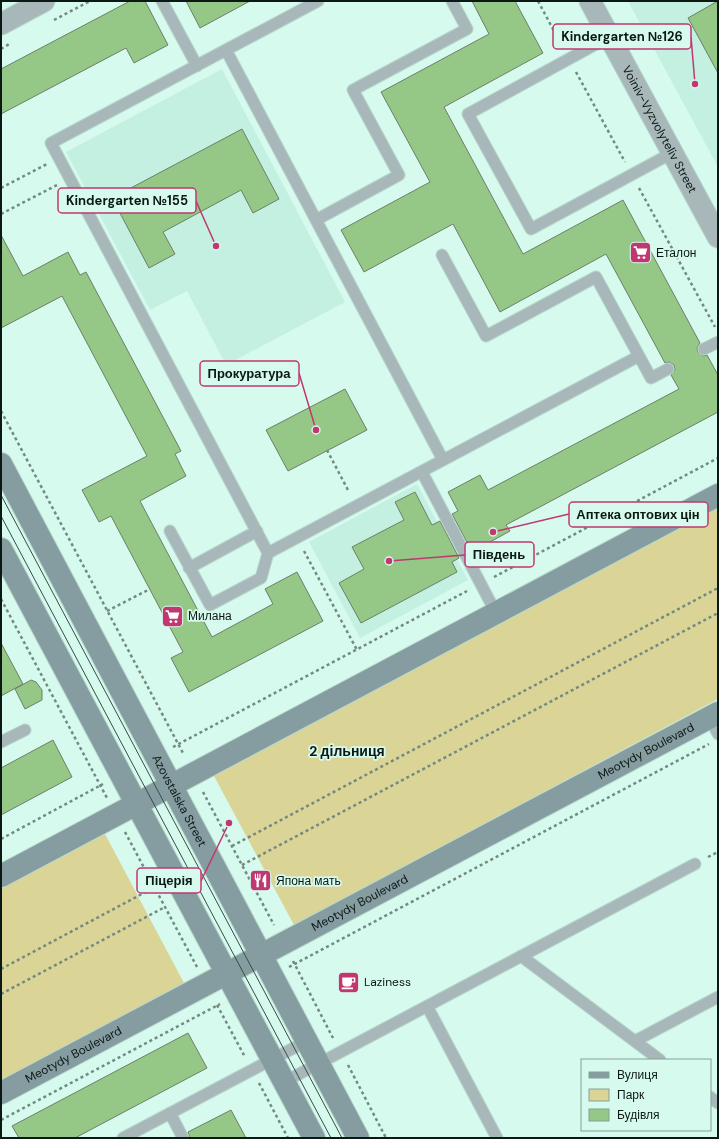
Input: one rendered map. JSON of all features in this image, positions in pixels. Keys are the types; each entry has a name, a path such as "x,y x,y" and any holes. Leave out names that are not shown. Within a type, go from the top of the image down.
{"street":[{"name":"Voiniv-Vyzvolyteliv Street","path":"590,1 718,238"},
{"path":"1,24 35,3"},
{"name":"Azovstalska Street","path":"1,464 358,1138"},
{"path":"1,876 718,495"},
{"path":"1,549 314,1138"},
{"name":"Meotydy Boulevard","path":"1,1093 283,943 715,721"}],"lane":[{"path":"162,1 197,66"},
{"path":"170,531 210,605 261,578 268,553 51,143 318,1"},
{"path":"316,220 399,175 353,90 467,29 452,1"},
{"path":"609,37 468,114 531,230 672,153"},
{"path":"226,50 443,460"},
{"path":"442,255 486,336 596,277 651,378 668,369"},
{"path":"704,349 718,342"},
{"path":"268,553 639,356"},
{"path":"422,472 496,613"},
{"path":"189,568 257,531"},
{"path":"1,742 25,730"},
{"path":"284,1082 696,864"},
{"path":"521,956 659,1059"},
{"path":"635,1041 718,997"},
{"path":"427,1006 497,1138"},
{"path":"123,1138 307,1041"},
{"path":"170,1113 183,1138"}],"path":[{"path":"538,1 718,333"},
{"path":"1,188 59,158"},
{"path":"1,214 70,178"},
{"path":"1,411 294,964 711,743"},
{"path":"327,450 357,506"},
{"path":"178,745 718,458"},
{"path":"297,538 357,650"},
{"path":"232,846 718,588"},
{"path":"107,611 150,589"},
{"path":"1,599 217,1005 1,1120"},
{"path":"242,866 718,613"},
{"path":"1,838 100,786"},
{"path":"1,969 154,887"},
{"path":"1,994 165,906"}],"shaded area":[{"path":"628,1 718,1 718,167"},
{"path":"222,69 345,302 226,365 187,291 150,310 66,152"},
{"path":"417,484 468,580 360,638 309,542"}],"green space":[{"path":"718,508 718,699 294,925 214,776"},
{"path":"105,834 184,983 1,1080 1,889"}],"building":[{"path":"130,1 145,1 168,45 134,63 126,48 1,114 1,69"},
{"path":"186,1 250,1 200,28"},
{"path":"472,1 515,1 543,53 444,107 523,254 623,200 700,343 697,348 698,352 703,356 707,355 718,375 718,412 506,525 510,531 472,552 452,514 458,511 448,492 480,475 488,490 679,389 671,375 675,370 674,365 669,362 665,363 606,254 500,312 453,224 364,272 341,230 430,182 381,92 489,34"},
{"path":"718,1 718,73 688,18"},
{"path":"242,129 279,199 253,213 241,190 163,232 175,254 149,268 112,198"},
{"path":"1,235 23,276 68,252 80,275 86,272 181,451 175,454 186,476 140,501 212,637 273,604 265,589 297,572 323,621 189,692 171,658 183,652 111,516 99,522 82,490 147,456 62,296 1,328"},
{"path":"345,389 367,430 288,471 266,430"},
{"path":"415,492 432,525 440,521 459,558 452,562 457,572 361,623 339,583 364,569 352,547 404,520 395,502"},
{"path":"1,643 23,684 1,696"},
{"path":"31,680 36,682 42,690 42,700 25,709 15,689"},
{"path":"53,740 72,777 1,815 1,768"},
{"path":"188,1033 207,1068 75,1138 19,1138 12,1126"},
{"path":"231,1110 246,1138 190,1138 188,1132"}],"tram line":[{"path":"1,495 342,1138"},
{"path":"1,516 331,1138"}],"place":[{"name":"Kindergarten №126","path":"695,84"},
{"name":"Kindergarten №155","path":"216,246"},
{"name":"Еталон","path":"640,253"},
{"name":"Прокуратура","path":"316,430"},
{"name":"Аптека оптових цін","path":"493,532"},
{"name":"Південь","path":"389,561"},
{"name":"Милана","path":"173,616"},
{"name":"Піцерія","path":"229,823"},
{"name":"Япона мать","path":"260,881"},
{"name":"Laziness","path":"348,982"}],"district":[{"name":"2 дільниця","path":"347,751"}]}
